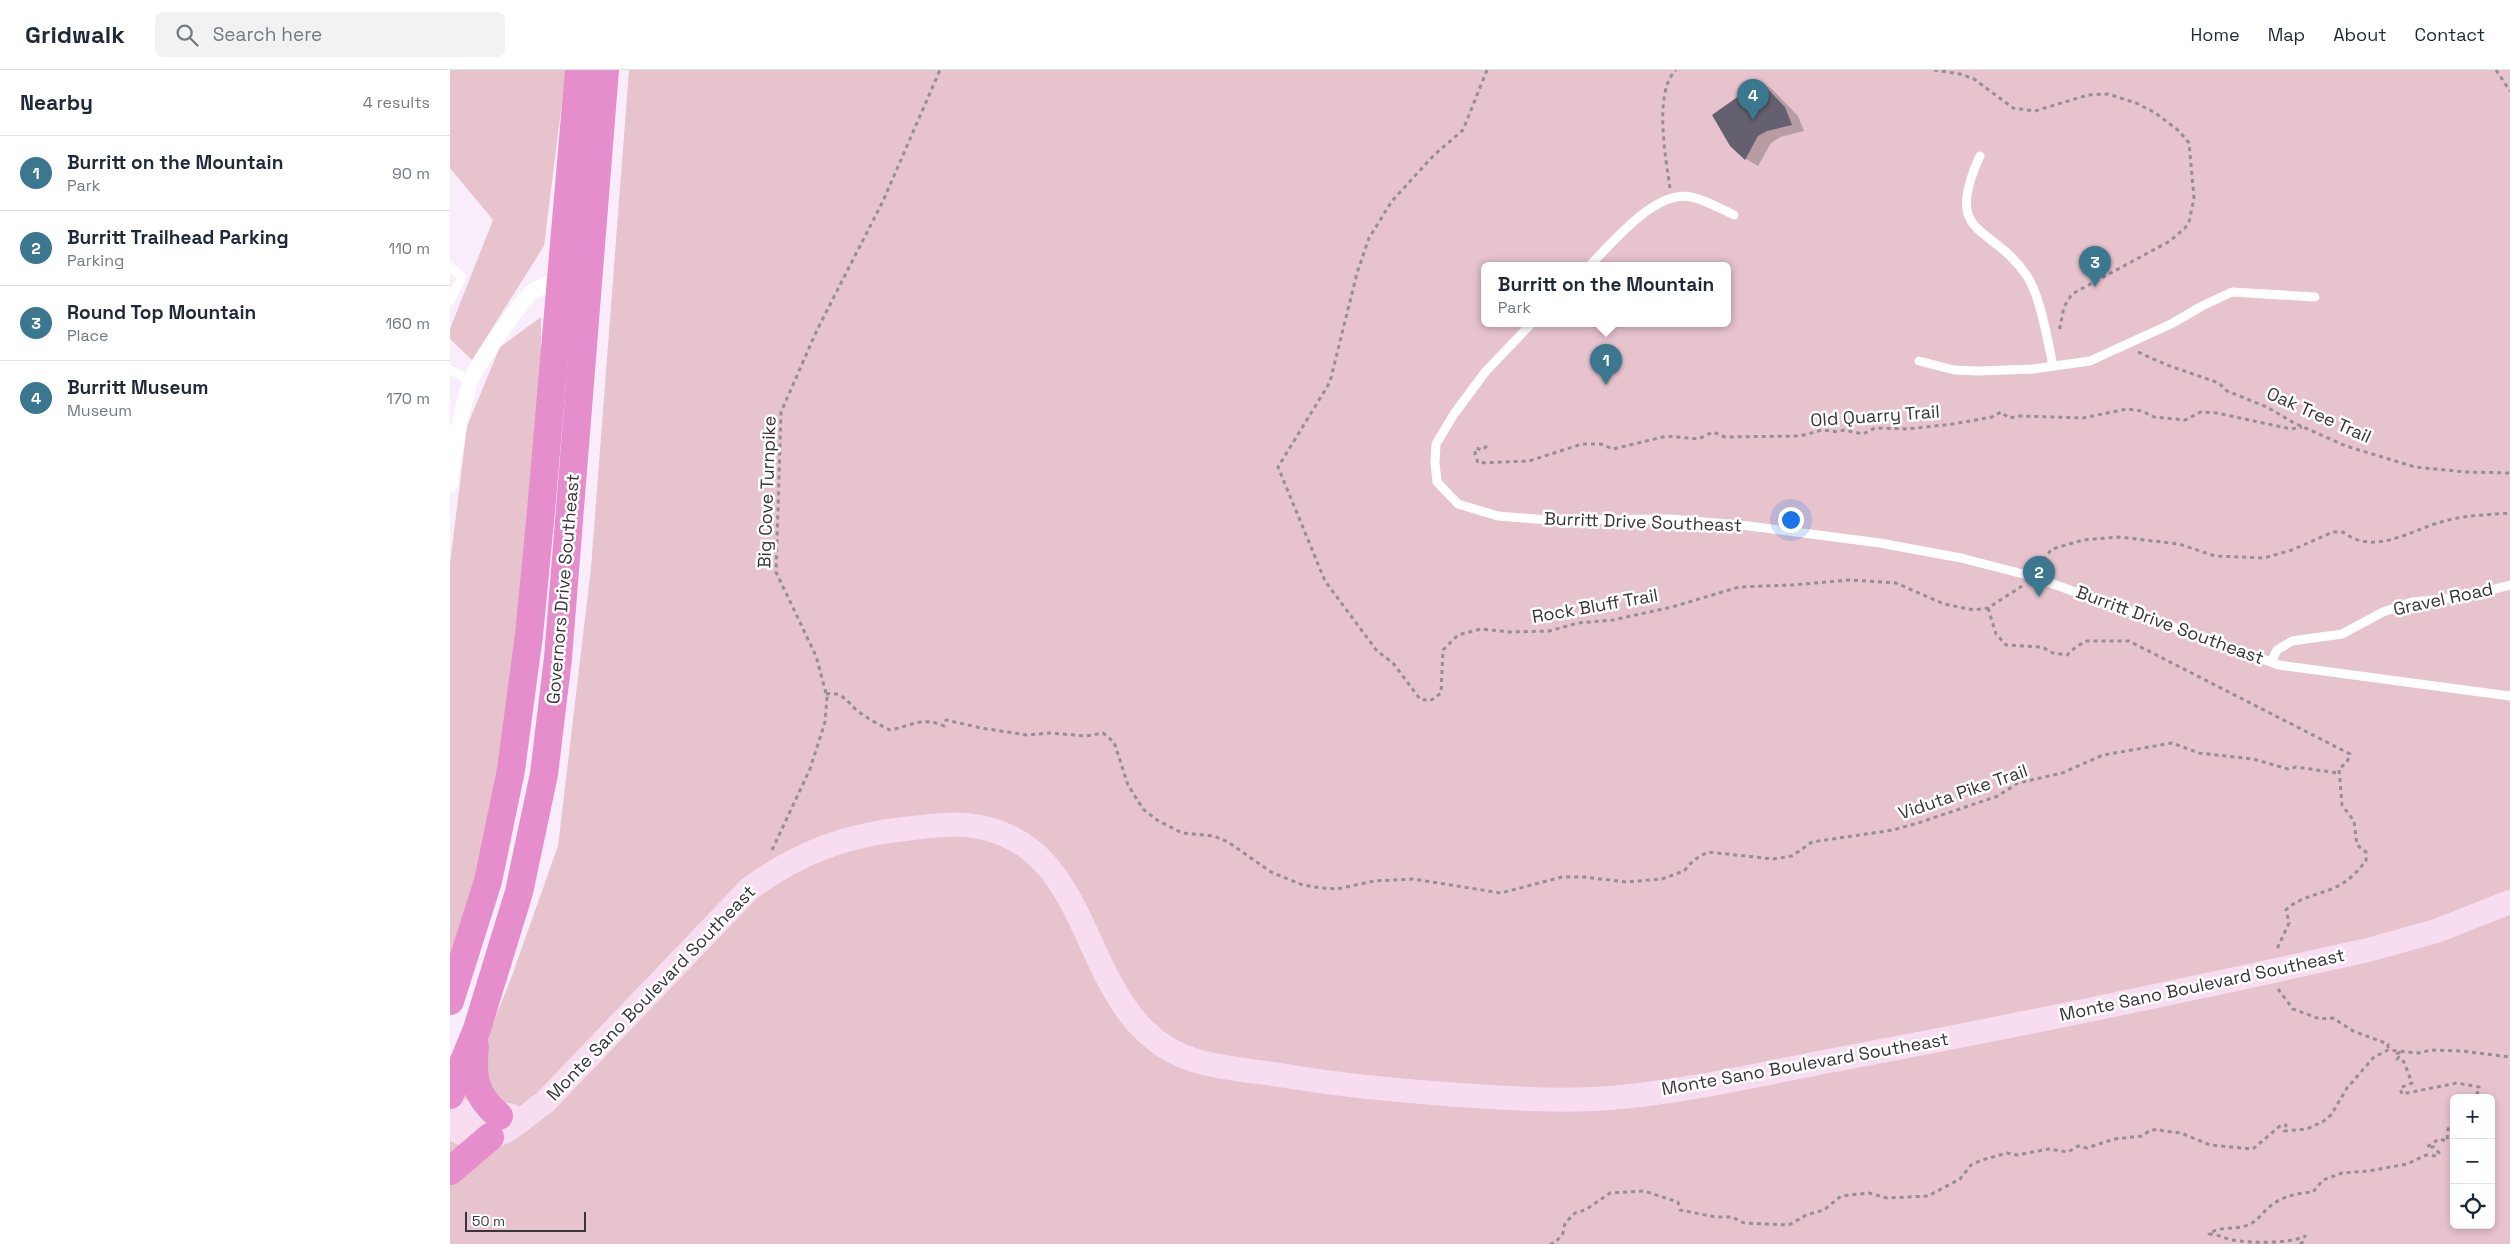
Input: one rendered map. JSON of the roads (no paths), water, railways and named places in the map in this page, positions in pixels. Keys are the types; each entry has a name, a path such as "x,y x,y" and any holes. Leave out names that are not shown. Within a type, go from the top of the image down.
{"highway":[{"name":"Governors Drive Southeast","path":"450,1001 488,881 511,770 530,625 580,70"},
{"name":"Governors Drive Southeast","path":"450,1095 477,1029 521,883 534,830 552,716 605,70"},
{"path":"450,1171 494,1126 478,1094 474,1080 477,1029"}],"street":[{"path":"450,484 456,438 471,380 507,325 532,293 560,279 589,282"},
{"name":"Monte Sano Boulevard Southeast","path":"494,1126 513,1126 545,1102 749,889 780,866 815,849 858,835 945,825 967,825 1010,837 1028,848 1042,860 1071,900 1120,1002 1134,1022 1171,1050 1200,1062 1334,1084 1516,1099 1611,1098 1722,1083 2368,950 2436,930 2510,902"},
{"path":"450,1106 494,1126"},
{"path":"450,1128 476,1138 494,1126"}],"lane":[{"path":"1980,156 1969,181 1966,203 1972,224 2018,263 2028,278 2053,365"},
{"path":"1593,262 1646,211 1672,197 1690,197 1734,215"},
{"path":"450,267 462,278 450,301"},
{"path":"1919,362 1954,370 1978,371 2033,369 2090,361 2232,292 2315,297"},
{"name":"Burritt Drive Southeast","path":"1528,327 1486,372 1454,414 1436,444 1437,482 1458,504 1498,516 1540,519 1670,519 1749,526 1880,543 1961,558 2031,576 2279,665 2510,696"},
{"path":"450,370 471,380"},
{"name":"Gravel Road","path":"2271,662 2277,650 2292,641 2342,634 2383,612 2412,602 2463,597 2510,585"}],"place":[{"name":"Burritt Museum","path":"1753,120"},
{"name":"Round Top Mountain","path":"2095,287"},
{"name":"Burritt on the Mountain","path":"1606,385"},
{"name":"Burritt Trailhead Parking","path":"2039,597"}]}
